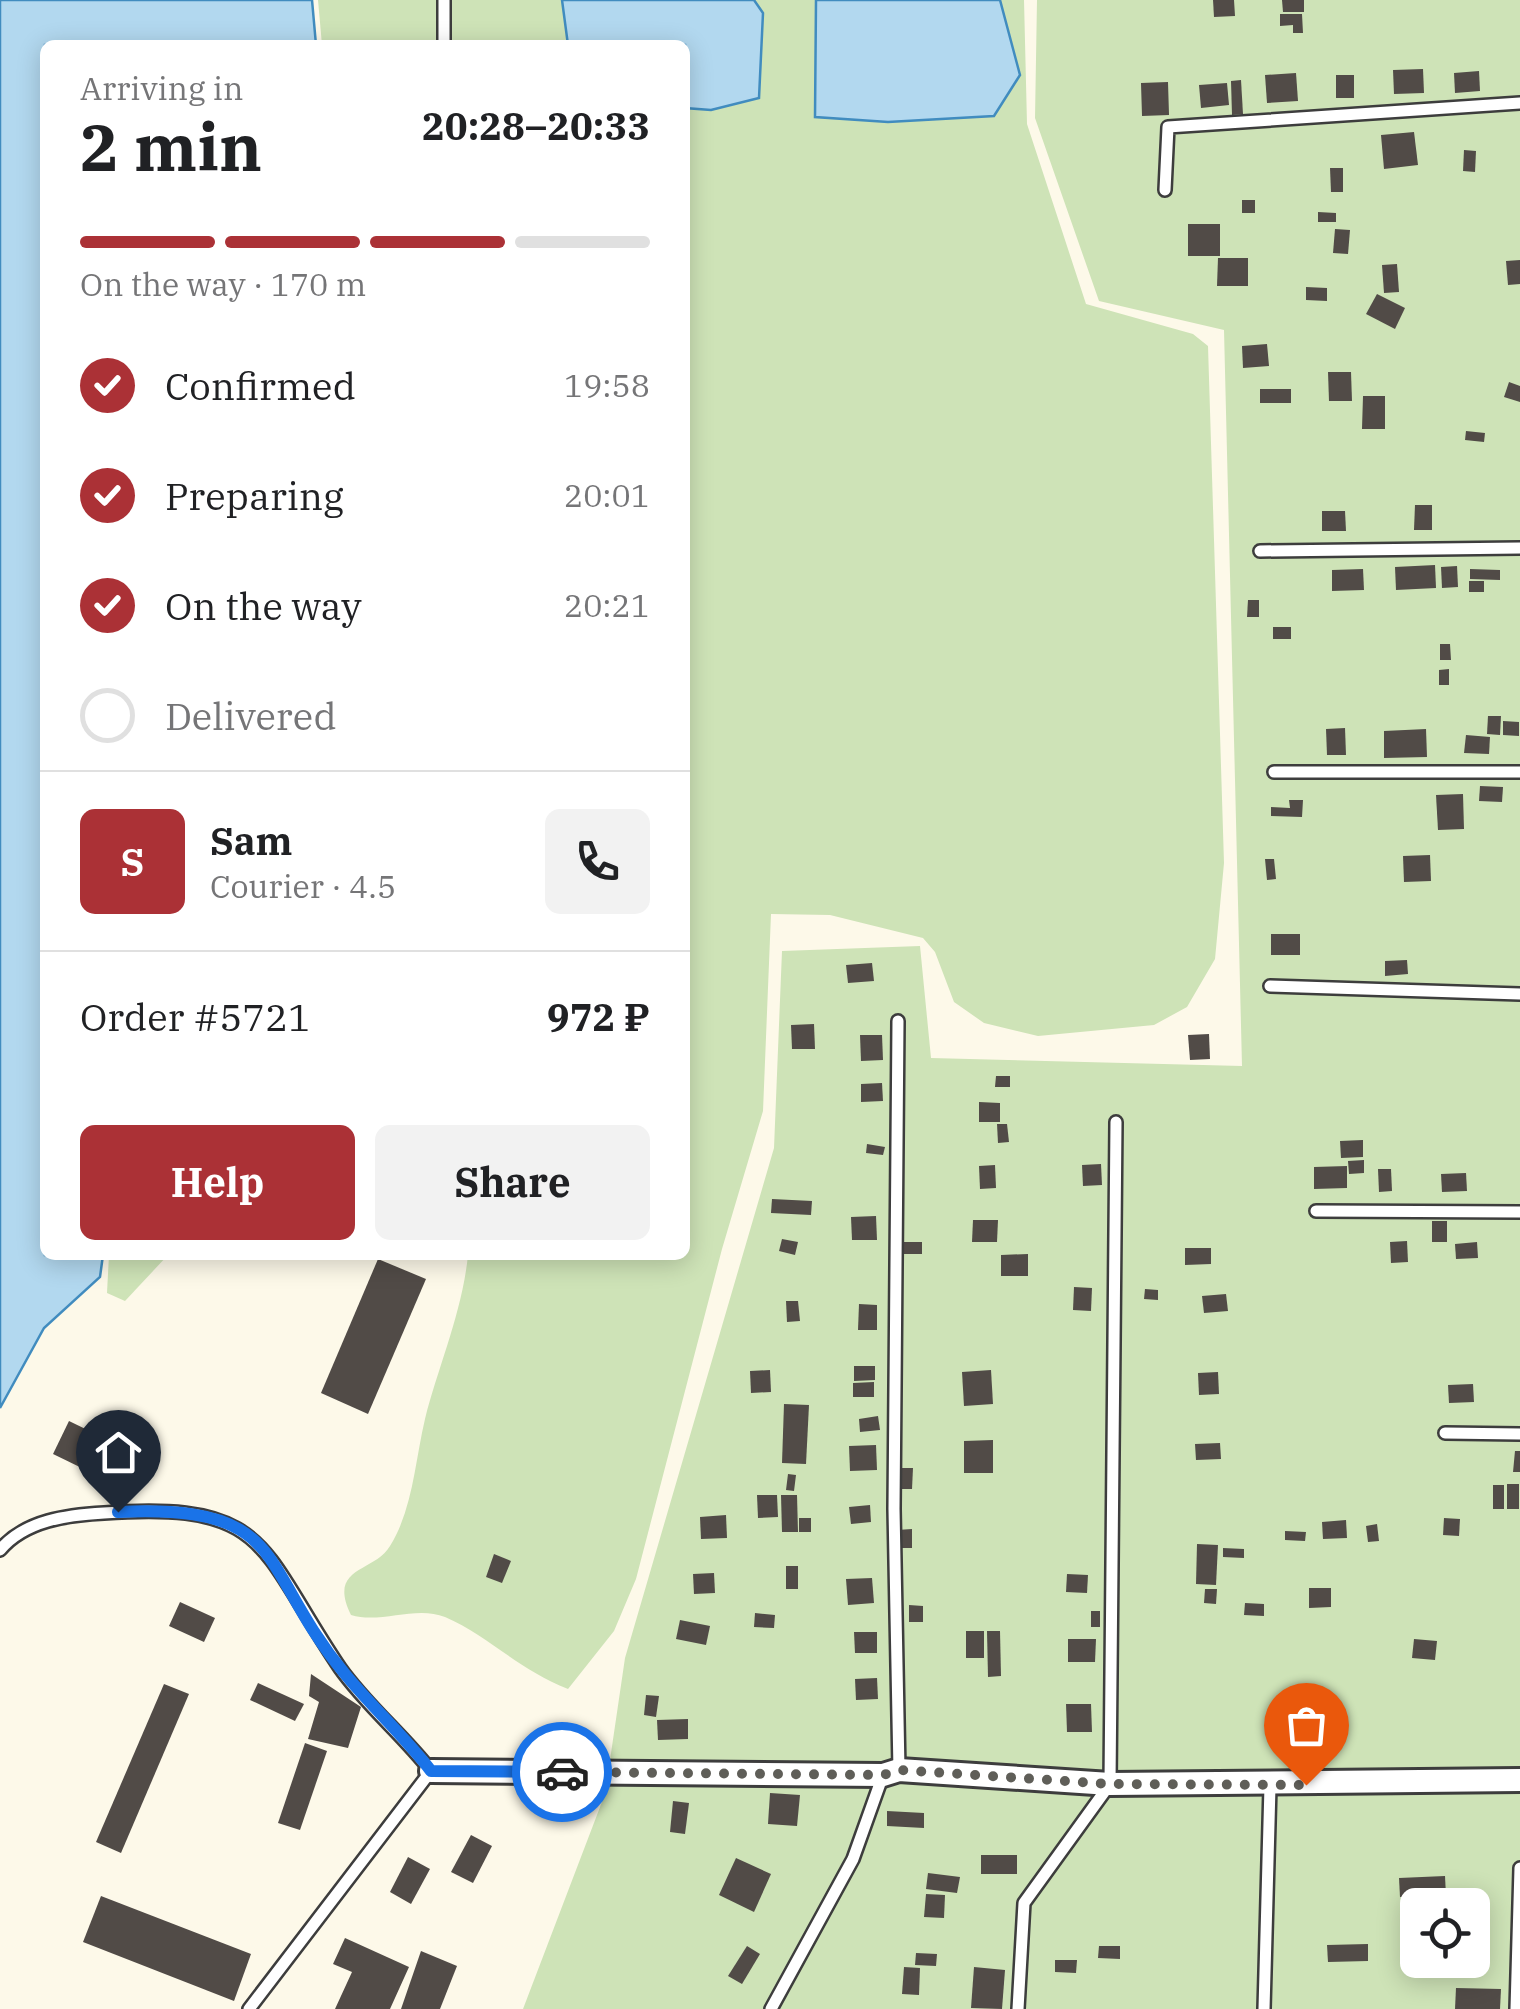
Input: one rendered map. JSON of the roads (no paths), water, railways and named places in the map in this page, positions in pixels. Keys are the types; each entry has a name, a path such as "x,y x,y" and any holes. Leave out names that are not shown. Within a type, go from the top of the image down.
{"street":[{"path":"431,1771 891,1772 1110,1784 1270,1786 1520,1780"}],"lane":[{"path":"444,0 444,40"},
{"path":"1165,190 1168,127 1520,103"},
{"path":"1260,552 1520,548"},
{"path":"1274,772 1520,772"},
{"path":"1270,986 1520,994"},
{"path":"771,2009 853,1858 891,1772 898,1021"},
{"path":"1018,2009 1024,1903 1110,1784 1116,1122"},
{"path":"1316,1211 1520,1212"},
{"path":"1445,1433 1520,1434"},
{"path":"0,1550 28,1527 72,1515 162,1510 202,1513 240,1527 272,1558 344,1673 400,1731 431,1771 249,2009"},
{"path":"1264,2009 1270,1786"},
{"path":"1516,2009 1520,1868"}],"water":[{"path":"0,0 312,0 316,40 40,40 40,1260 102,1260 100,1277 44,1328 0,1408"},
{"path":"562,0 754,0 763,13 759,98 711,110 690,108 690,40 567,40"},
{"path":"816,0 1000,0 1020,75 994,116 888,122 815,117"}]}
